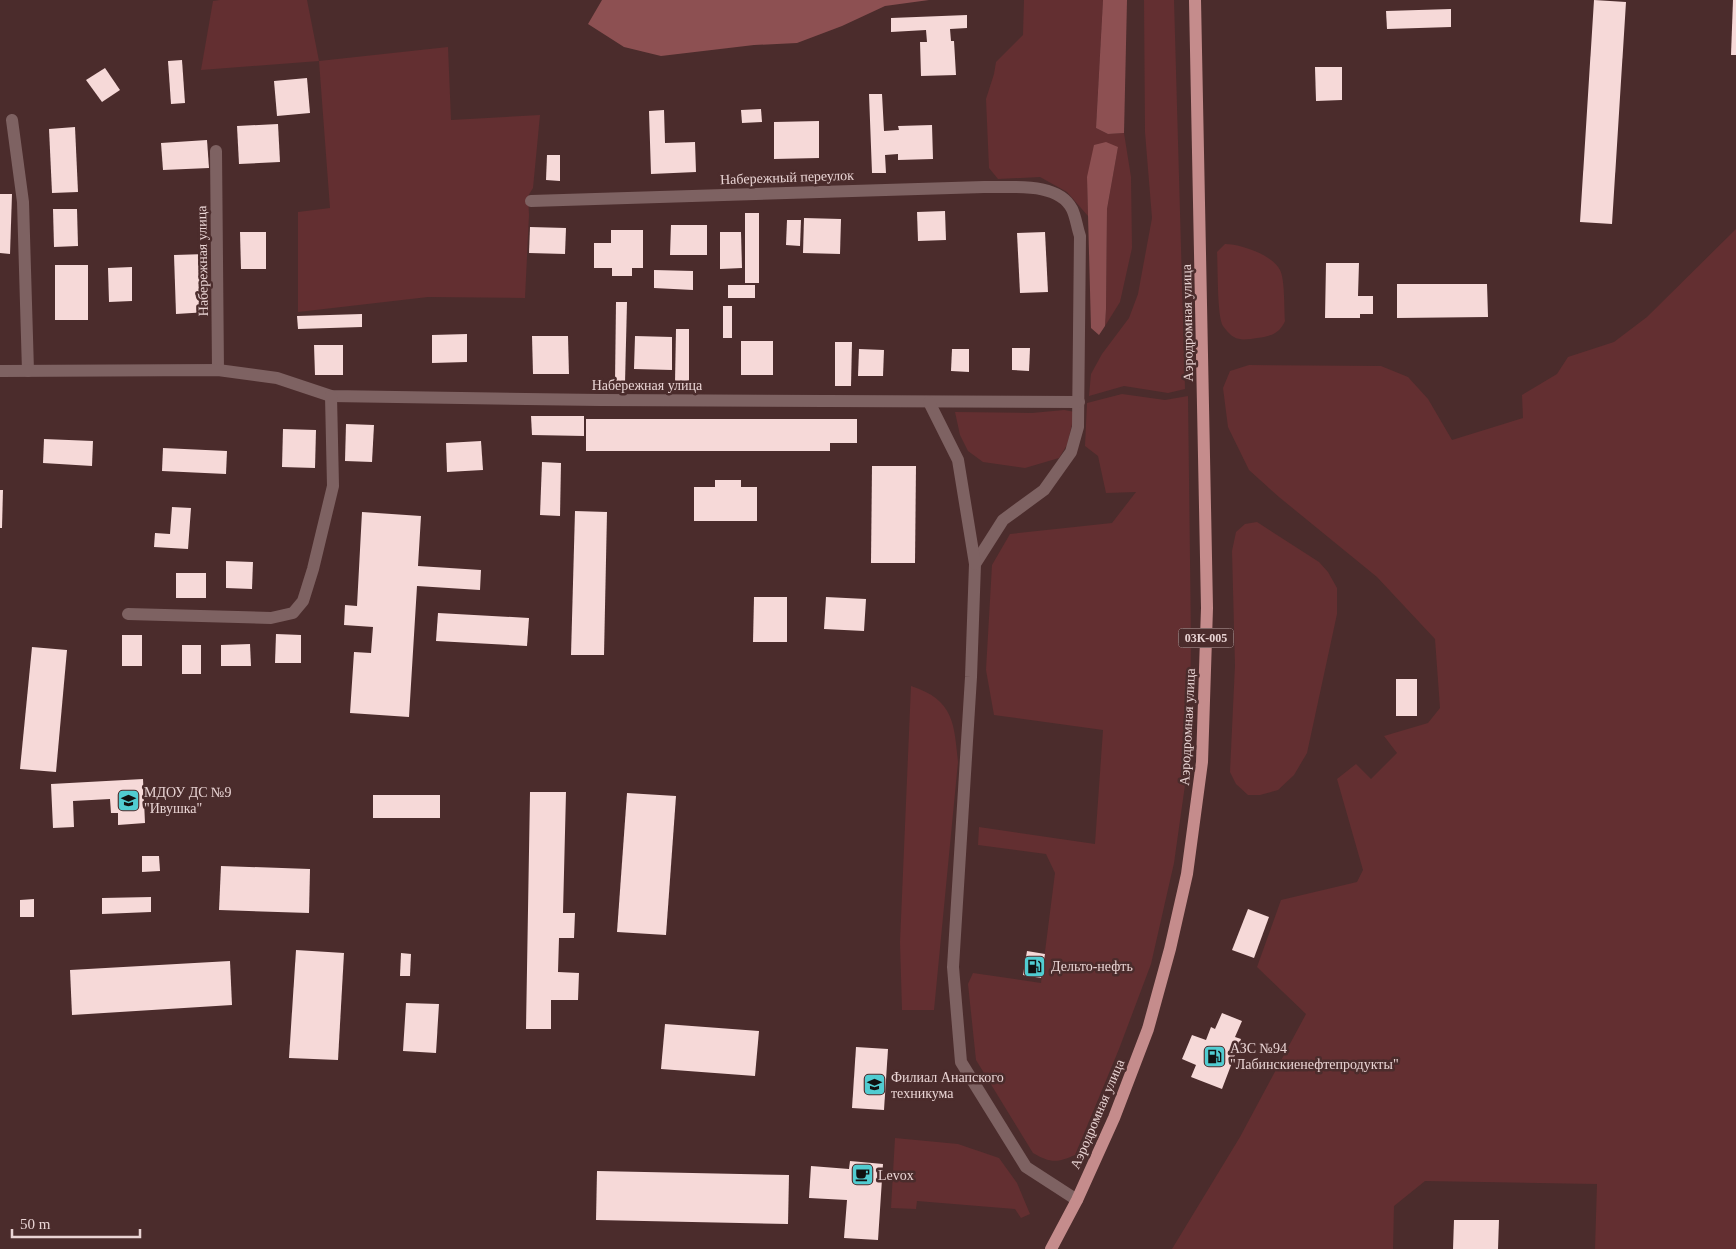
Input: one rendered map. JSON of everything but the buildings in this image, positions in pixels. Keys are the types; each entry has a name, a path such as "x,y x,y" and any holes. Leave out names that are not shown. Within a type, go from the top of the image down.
{"main road":[{"name":"Аэродромная улица","path":"1051,1249 1077,1200 1114,1118 1148,1029 1170,949 1187,874 1202,762 1207,608 1195,0"}],"street":[{"path":"12,120 23,202 28,371"},
{"name":"Набережная улица","path":"216,151 218,370"},
{"name":"Набережный переулок","path":"531,201 975,188 1043,188 1059,196 1072,209 1080,236 1079,402"},
{"name":"Набережная улица","path":"0,371 218,370 277,378 331,396 600,400 1079,402"},
{"path":"128,614 271,618 293,613 303,601 313,569 333,486 331,396"},
{"path":"929,402 958,460 975,564 971,677 953,967 961,1062 1026,1167 1077,1200"},
{"path":"975,564 1003,520 1044,490 1071,452 1078,427 1079,402"}],"shaded area":[{"path":"307,0 319,61 201,70 213,1"},
{"path":"602,0 929,0 885,6 842,26 797,43 754,45 661,56 624,47 588,24"},
{"path":"1024,0 1103,0 1096,128 1108,134 1124,133 1131,177 1132,248 1120,302 1105,326 1107,209 1118,147 1087,177 1088,216 1067,192 1040,177 998,179 989,168 986,99 996,62 1023,35"},
{"path":"1103,0 1127,0 1124,133 1108,134 1096,128"},
{"path":"1144,0 1174,0 1185,389 1168,393 1124,386 1089,396 1091,374 1102,354 1129,318 1138,294 1152,218 1145,132"},
{"path":"448,47 451,120 540,115 533,188 528,196 529,215 525,298 428,297 298,312 298,212 330,208 319,61"},
{"path":"1106,142 1118,147 1107,209 1105,326 1099,335 1091,328 1087,177 1094,145"},
{"path":"1736,229 1736,1249 1595,1249 1597,1184 1425,1181 1394,1206 1393,1249 1172,1249 1240,1137 1306,1014 1257,967 1281,900 1357,882 1363,870 1337,779 1356,764 1371,779 1397,753 1384,736 1428,723 1440,708 1435,639 1377,577 1249,470 1228,427 1223,388 1230,371 1249,365 1381,366 1408,377 1428,399 1452,440 1523,418 1522,395 1557,374 1568,357 1614,342 1647,317"},
{"path":"1225,244 1256,251 1271,260 1280,270 1284,287 1285,321 1274,334 1239,339 1231,335 1223,326 1219,302 1217,252"},
{"path":"1122,394 1165,400 1188,396 1191,641 1186,778 1174,863 1151,964 1119,1049 1075,1155 1054,1161 1044,1159 1033,1153 976,1060 968,984 973,973 1041,983 1055,873 1046,854 978,845 979,827 1095,844 1103,730 994,715 986,670 992,565 1010,534 1112,523 1136,492 1106,493 1098,456 1085,446 1087,403"},
{"path":"1064,410 1075,412 1067,445 1059,458 1025,468 983,462 968,451 960,435 955,412 1032,413"},
{"path":"1257,522 1319,562 1328,572 1337,588 1337,614 1307,753 1294,775 1278,790 1260,795 1248,795 1236,784 1230,772 1235,665 1232,551 1236,532 1245,524"},
{"path":"911,686 936,698 944,706 953,725 958,762 934,1010 902,1010 900,942"},
{"path":"895,1138 958,1144 999,1158 1017,1183 1030,1214 1021,1218 1015,1209 917,1201 916,1209 891,1208"}],"place":[{"name":"МДОУ ДС №9 \"Ивушка\"","path":"128,800"},
{"name":"Дельто-нефть","path":"1035,966"},
{"name":"АЗС №94 \"Лабинскиенефтепродукты\"","path":"1214,1056"},
{"name":"Филиал Анапского техникума","path":"875,1085"},
{"name":"Levox","path":"862,1175"}]}
